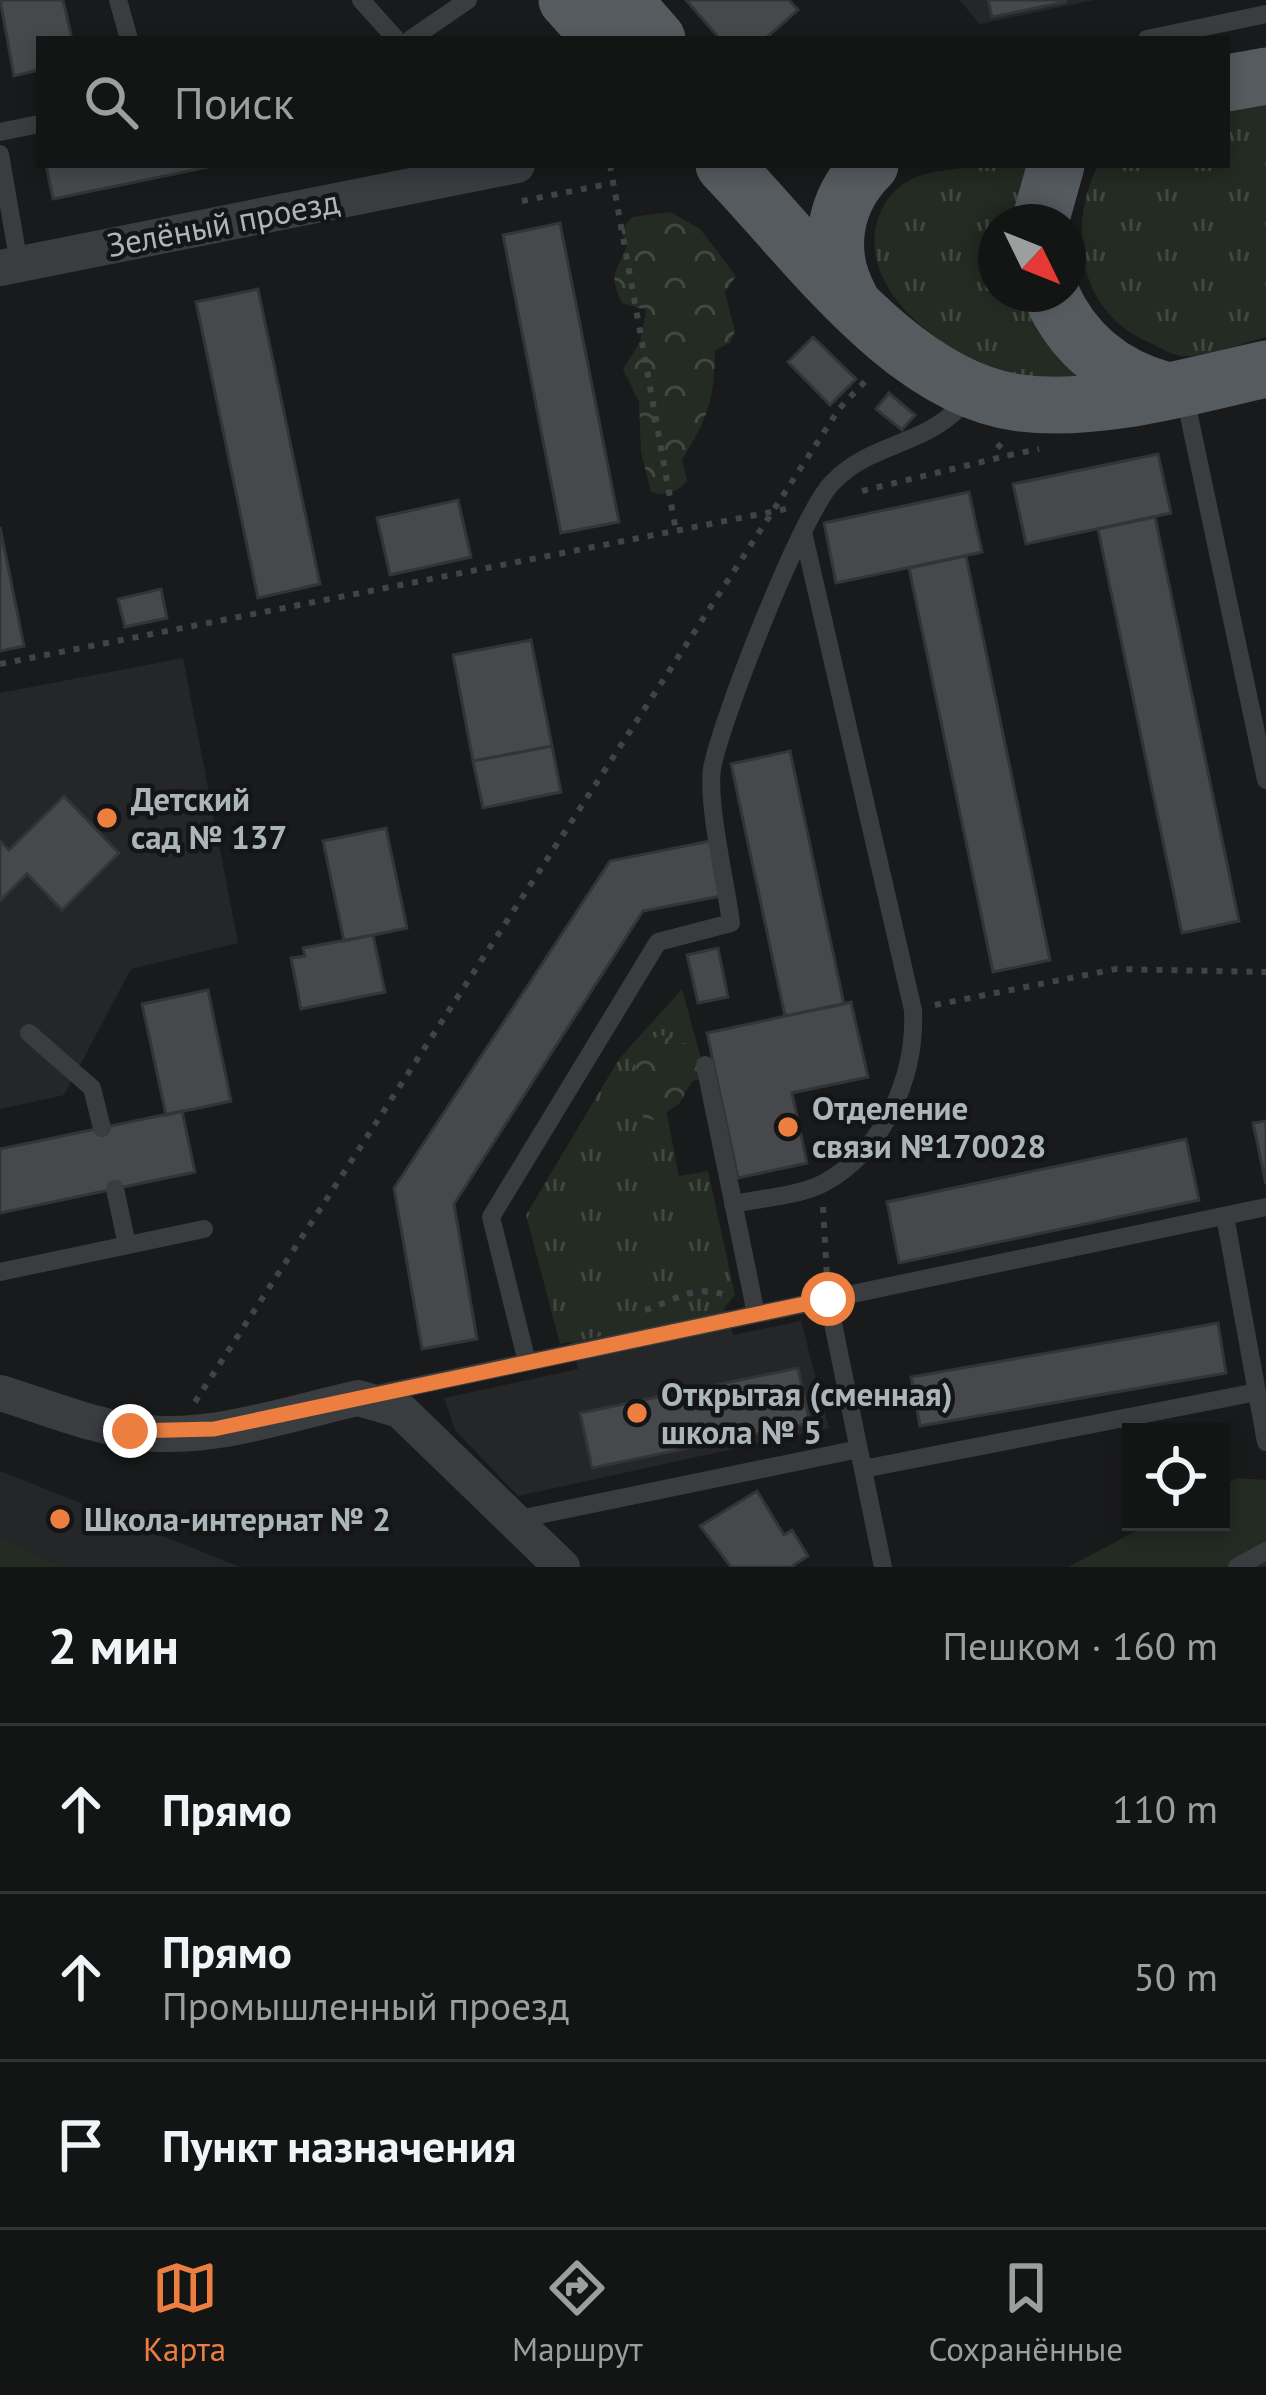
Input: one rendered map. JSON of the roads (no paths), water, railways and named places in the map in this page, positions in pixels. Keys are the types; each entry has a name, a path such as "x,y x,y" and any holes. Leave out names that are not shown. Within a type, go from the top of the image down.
{"main road":[{"path":"567,0 599,36"},
{"path":"622,0 654,36"},
{"path":"1230,82 1266,76"},
{"path":"727,168 852,302 921,361 974,392 1038,404 1174,389 1266,370"},
{"path":"852,302 838,269 836,232 845,198 868,168"},
{"path":"1045,204 1055,168"},
{"path":"1064,312 1092,353 1134,380 1174,389"}],"street":[{"name":"Зелёный проезд","path":"10,266 503,168"},
{"path":"0,1393 120,1429 174,1434 358,1398 400,1410 562,1567"}],"lane":[{"path":"118,0 128,36"},
{"path":"361,0 393,36"},
{"path":"415,36 468,0"},
{"path":"1161,36 1266,14"},
{"path":"0,132 36,125"},
{"path":"0,154 10,266"},
{"path":"1174,389 1266,780"},
{"path":"527,1362 491,1217 658,942 730,923 712,771 745,672 803,532 830,486 869,452 918,441 974,392"},
{"path":"733,1204 822,1184 861,1154 887,1119 915,1047 914,1010 803,532"},
{"path":"29,1033 92,1088 102,1128"},
{"path":"705,1065 756,1314"},
{"path":"115,1189 128,1245"},
{"path":"358,1398 1266,1207"},
{"path":"1225,1216 1266,1442"},
{"path":"0,1272 204,1229"},
{"path":"828,1299 883,1567"},
{"path":"514,1520 1257,1392"},
{"path":"1237,1567 1266,1550"}],"place":[{"name":"Детский сад № 137","path":"107,818"},
{"name":"Отделение связи №170028","path":"788,1127"},
{"name":"Открытая (сменная) школа № 5","path":"637,1413"},
{"name":"Школа-интернат № 2","path":"60,1519"}]}
